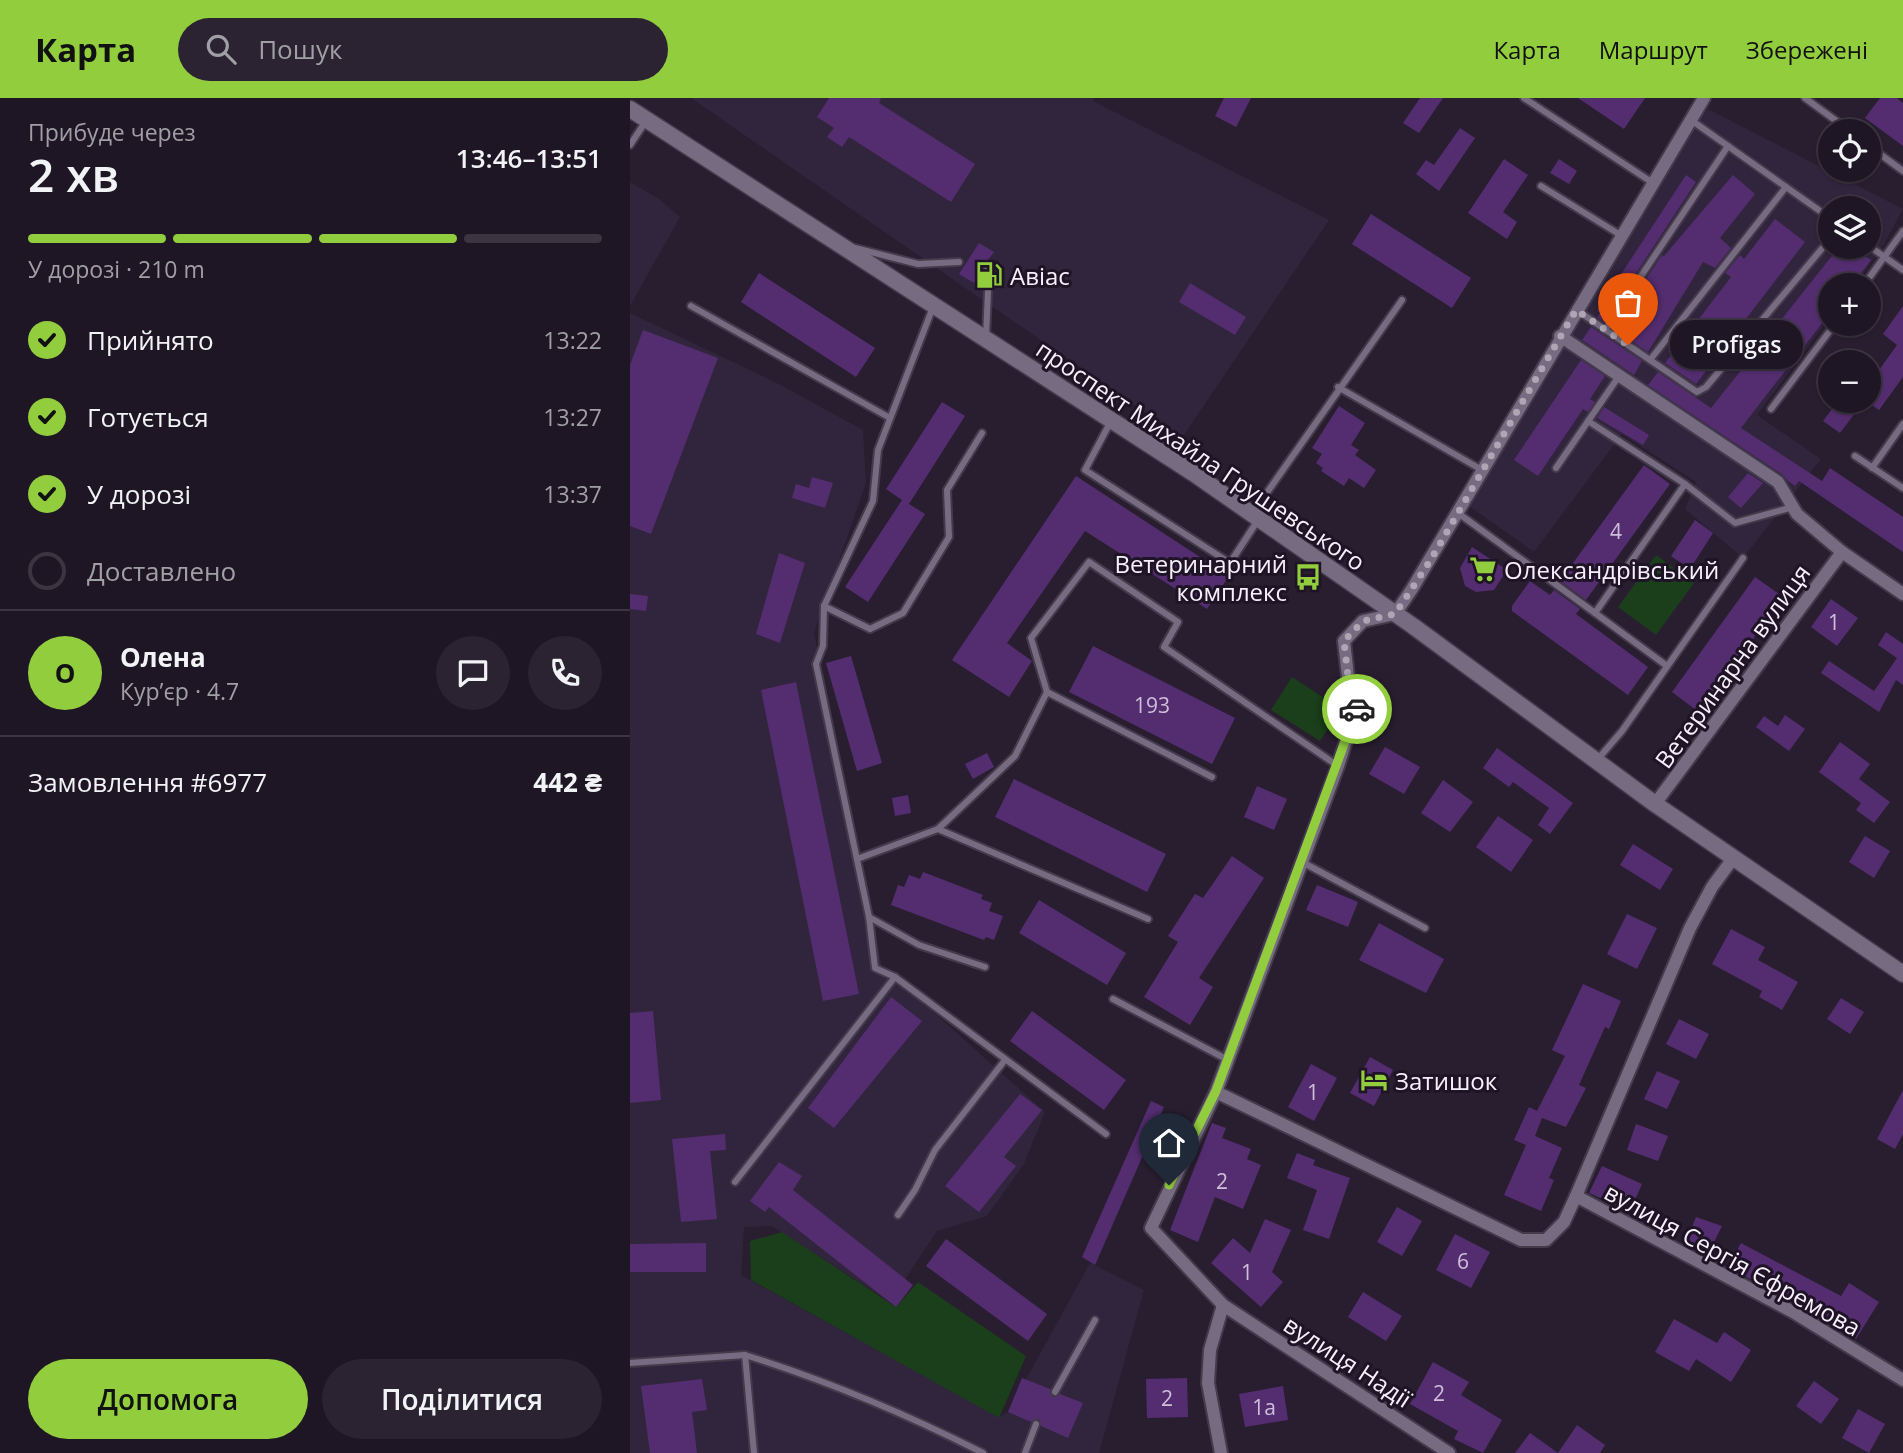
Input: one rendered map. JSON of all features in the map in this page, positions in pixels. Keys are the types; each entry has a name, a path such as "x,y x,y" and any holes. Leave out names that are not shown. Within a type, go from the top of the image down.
{"street":[{"path":"1216,1091 1338,766 1357,707 1348,677 1344,641 1363,621 1395,614 1704,98"},
{"name":"проспект Михайла Грушевського","path":"630,109 1112,419 1395,614 1655,804 1903,974"},
{"path":"1560,336 1778,482 1793,507 1842,552 1903,594"},
{"name":"Ветеринарна вулиця","path":"1655,804 1842,552"},
{"path":"1576,1196 1690,928 1712,887 1734,857"},
{"name":"вулиця Сергія Єфремова","path":"1216,1091 1521,1240 1546,1240 1564,1222 1576,1196 1793,1312 1903,1380"},
{"name":"вулиця Надії","path":"1216,1091 1151,1228 1223,1305 1449,1453"},
{"path":"1221,1453 1209,1383 1210,1350 1223,1305"}],"lane":[{"path":"1524,98 1653,183"},
{"path":"1805,98 1834,119"},
{"path":"630,145 647,119"},
{"path":"1691,120 1818,210"},
{"path":"1605,330 1728,145"},
{"path":"1881,155 1903,171"},
{"path":"1541,186 1622,236"},
{"path":"1650,360 1786,187"},
{"path":"1873,273 1903,231"},
{"path":"844,245 918,264 959,262"},
{"path":"1576,310 1697,392 1706,387 1818,253"},
{"path":"1881,254 1903,270"},
{"path":"985,265 989,268 986,339"},
{"path":"1112,419 1085,470 1230,563 1254,518 1338,387 1402,300"},
{"path":"933,305 878,450 873,501 824,606 823,646 816,664 869,917 875,968 895,977 1106,1134"},
{"path":"691,306 890,418"},
{"path":"1771,409 1826,336"},
{"path":"1556,468 1619,376"},
{"path":"1338,387 1483,470"},
{"path":"1588,421 1685,484 1735,523 1793,507"},
{"path":"1872,468 1903,424"},
{"path":"824,606 870,629 903,612 949,537 947,489 982,433"},
{"path":"1855,456 1903,488"},
{"path":"1595,613 1685,484"},
{"path":"1457,512 1667,666"},
{"path":"1597,761 1743,558"},
{"path":"857,859 938,829 1015,756 1047,692 1031,638 1089,562 1178,622 1164,647 1338,766"},
{"path":"1047,692 1212,777"},
{"path":"938,829 1148,919"},
{"path":"1302,862 1424,928"},
{"path":"869,917 919,945 985,967"},
{"path":"735,1182 895,977"},
{"path":"1112,999 1228,1060"},
{"path":"898,1215 935,1150 1005,1060"},
{"path":"1055,1392 1095,1320"},
{"path":"745,1354 754,1453"},
{"path":"630,1363 745,1354 818,1378 922,1422 983,1453"},
{"path":"1025,1453 1036,1424"}],"shaded area":[{"path":"691,98 1094,98 1093,101 1329,220 1182,438"},
{"path":"1708,109 1818,165 1818,182 1850,182 1878,196 1818,196 1818,259 1873,259 1863,273 1818,273 1818,333 1757,415 1821,459 1743,558 1685,509 1696,482 1622,434 1534,552 1466,504 1694,125"},
{"path":"630,182 659,199 680,217 630,306"},
{"path":"1881,198 1903,209 1881,248"},
{"path":"630,313 779,384 863,430 866,483 814,633 882,966 1045,1112 1024,1164 987,1216 937,1231 890,1302 772,1226 744,1227 741,1275 999,1417 1008,1412 1090,1263 1144,1290 1099,1453 630,1453"}],"green space":[{"path":"1656,555 1694,583 1656,635 1618,607"},
{"path":"1292,677 1341,709 1320,741 1271,710"},
{"path":"782,1232 896,1307 918,1282 1026,1356 999,1418 751,1280 750,1241"}],"building":[{"path":"829,98 881,98 879,103 975,164 951,202 849,137 842,147 827,137 834,128 817,117"},
{"path":"1224,98 1251,98 1236,127 1215,116"},
{"path":"1420,98 1443,98 1419,133 1403,123"},
{"path":"1578,98 1645,98 1624,129"},
{"path":"1880,98 1897,98 1903,103 1903,146 1881,130 1881,119 1865,118"},
{"path":"1460,128 1475,138 1439,191 1416,174 1426,160 1434,165"},
{"path":"1504,159 1528,175 1503,212 1517,222 1507,239 1468,213"},
{"path":"1559,159 1577,171 1569,184 1550,173"},
{"path":"1686,175 1696,182 1604,322 1597,317 1600,313 1597,311"},
{"path":"1733,175 1755,194 1720,238 1731,248 1715,268 1703,262 1648,352 1613,328 1662,255 1664,256"},
{"path":"1371,214 1471,278 1452,308 1352,244"},
{"path":"1775,219 1805,242 1696,384 1665,363 1731,277 1725,273 1740,255 1744,259"},
{"path":"979,243 994,252 988,260 980,262 982,270 974,283 959,274"},
{"path":"1829,259 1871,260 1861,273 1818,273"},
{"path":"759,273 875,348 856,377 741,302"},
{"path":"1818,273 1818,329 1741,428 1822,481 1830,468 1903,517 1903,552 1799,481 1795,486 1783,475 1648,385 1658,372 1711,408"},
{"path":"1190,283 1246,317 1235,335 1179,302"},
{"path":"1903,306 1903,377 1881,407 1881,367 1897,345 1883,334"},
{"path":"1591,327 1642,361 1634,375 1582,340"},
{"path":"643,330 718,358 651,534 630,526 630,365"},
{"path":"1581,360 1605,376 1590,399 1595,402 1588,412 1583,409 1538,476 1514,460"},
{"path":"942,402 965,416 909,504 925,514 868,602 845,587 902,500 886,489"},
{"path":"1339,406 1365,423 1351,445 1359,450 1355,455 1376,470 1364,488 1349,478 1344,486 1321,471 1323,468 1316,463 1322,454 1312,448"},
{"path":"1604,407 1649,435 1643,445 1597,418"},
{"path":"1829,413 1855,413 1840,433 1823,421"},
{"path":"1644,465 1670,484 1586,600 1560,581"},
{"path":"1748,473 1763,483 1741,508 1728,497"},
{"path":"1076,476 1229,576 1207,609 1085,531 1007,643 1032,661 1009,697 952,660"},
{"path":"812,477 833,483 825,508 792,498 796,484 809,488"},
{"path":"1695,520 1713,533 1690,569 1671,556"},
{"name":"Олександрівський","path":"1472,547 1507,570 1494,590 1476,592 1465,586 1460,568"},
{"path":"779,553 805,563 780,643 756,634"},
{"path":"1755,577 1783,597 1700,713 1672,692"},
{"path":"1530,581 1550,595 1554,590 1580,609 1576,614 1648,667 1628,695 1512,611 1512,606"},
{"path":"630,594 648,596 646,611 630,609"},
{"path":"1831,599 1858,618 1837,646 1811,627"},
{"path":"1886,632 1903,644 1903,685 1896,680 1879,712 1821,673 1829,661 1874,691 1897,658 1878,645"},
{"path":"1093,646 1235,718 1212,764 1069,692"},
{"path":"851,656 882,763 857,771 826,663"},
{"path":"796,682 859,994 823,1001 761,690"},
{"path":"1785,715 1805,729 1789,751 1756,727 1764,716 1778,726"},
{"path":"1840,742 1870,764 1859,779 1890,802 1874,823 1856,810 1861,803 1819,772"},
{"path":"1385,747 1420,767 1404,794 1369,774"},
{"path":"1497,748 1573,803 1550,834 1538,825 1549,808 1513,782 1509,787 1483,768"},
{"path":"987,753 994,767 973,779 965,764"},
{"path":"1014,779 1166,854 1147,892 995,817"},
{"path":"1443,780 1473,802 1450,832 1421,813"},
{"path":"1257,786 1287,799 1274,830 1244,817"},
{"path":"908,795 911,813 895,816 892,798"},
{"path":"1498,816 1533,840 1511,872 1476,847"},
{"path":"1865,836 1890,851 1874,878 1849,862"},
{"path":"1633,844 1673,869 1660,890 1620,865"},
{"path":"1232,856 1264,878 1199,978 1213,987 1190,1025 1144,997 1178,942 1168,936 1195,894 1203,898"},
{"path":"923,872 983,895 981,899 992,903 989,911 1003,916 994,940 986,937 984,940 891,905 898,885 904,887 909,875 920,879"},
{"path":"1317,885 1358,902 1348,927 1306,910"},
{"path":"1039,900 1126,953 1107,985 1019,933"},
{"path":"1627,914 1657,928 1637,969 1607,954"},
{"path":"1379,923 1444,959 1426,993 1359,960"},
{"path":"1731,929 1765,947 1758,960 1798,982 1782,1010 1759,997 1762,991 1712,964"},
{"path":"1583,984 1621,1001 1609,1029 1605,1027 1579,1085 1586,1088 1566,1127 1542,1118 1535,1136 1562,1148 1549,1178 1554,1180 1541,1211 1504,1195 1526,1145 1514,1140 1529,1107 1537,1111 1565,1056 1552,1050"},
{"path":"891,997 922,1021 834,1128 808,1108"},
{"path":"1841,998 1864,1012 1850,1034 1827,1019"},
{"path":"653,1011 661,1100 630,1103 630,1013"},
{"path":"1032,1011 1126,1080 1104,1110 1010,1041"},
{"path":"1679,1019 1709,1034 1696,1059 1666,1044"},
{"path":"1370,1057 1393,1070 1374,1106 1350,1093"},
{"path":"1311,1064 1337,1078 1314,1121 1288,1107"},
{"path":"1657,1071 1680,1081 1667,1109 1644,1099"},
{"path":"1903,1090 1903,1134 1895,1149 1877,1139"},
{"path":"1020,1094 1042,1110 1004,1157 1016,1166 979,1212 945,1186"},
{"path":"1151,1101 1164,1107 1095,1265 1082,1257"},
{"path":"1212,1123 1226,1128 1222,1138 1251,1149 1247,1159 1261,1165 1243,1209 1215,1197 1198,1242 1170,1230"},
{"path":"1636,1124 1668,1136 1658,1161 1627,1150"},
{"path":"725,1134 726,1150 710,1151 717,1219 681,1222 672,1139"},
{"path":"1297,1153 1315,1160 1313,1165 1350,1178 1329,1239 1303,1230 1317,1190 1287,1178"},
{"path":"779,1162 802,1176 793,1190 913,1285 896,1307 769,1207 765,1212 750,1201"},
{"path":"1602,1166 1642,1184 1630,1211 1589,1193"},
{"path":"1397,1207 1422,1221 1402,1256 1377,1242"},
{"path":"1696,1217 1722,1226 1708,1254 1686,1242"},
{"path":"1265,1219 1291,1230 1272,1272 1283,1282 1261,1307 1211,1263 1233,1238 1250,1253"},
{"path":"1455,1234 1490,1252 1471,1288 1436,1270"},
{"path":"946,1239 1047,1314 1028,1341 926,1266"},
{"path":"706,1243 706,1272 630,1272 630,1244"},
{"path":"1741,1243 1841,1296 1849,1283 1879,1302 1856,1339 1826,1320 1828,1317 1756,1277 1754,1281 1728,1267"},
{"path":"1363,1292 1402,1316 1386,1341 1348,1317"},
{"path":"1674,1319 1717,1343 1724,1332 1751,1350 1731,1382 1696,1359 1689,1371 1655,1352"},
{"path":"1433,1362 1469,1382 1461,1395 1502,1420 1483,1453 1454,1439 1458,1431 1410,1404"},
{"path":"1022,1378 1050,1389 1053,1397 1060,1394 1083,1403 1068,1438 1041,1426 1039,1419 1031,1422 1008,1412"},
{"path":"1187,1378 1188,1417 1147,1418 1146,1379"},
{"path":"702,1379 707,1410 692,1412 697,1453 650,1453 641,1386"},
{"path":"1814,1381 1839,1399 1821,1424 1796,1406"},
{"path":"1283,1386 1288,1420 1245,1427 1239,1394"},
{"path":"1858,1409 1885,1424 1869,1453 1842,1438"},
{"path":"1577,1425 1605,1445 1600,1453 1558,1453"},
{"path":"1530,1433 1558,1453 1515,1453"}],"way so far":[{"path":"1357,709 1348,677 1344,641 1353,628 1363,621 1395,614 1430,561 1576,310 1628,345"}],"place":[{"name":"Авіас","path":"989,275"},
{"name":"Profigas","path":"1628,345"},
{"name":"Олександрівський","path":"1483,569"},
{"name":"Ветеринарний комплекс","path":"1308,577"},
{"name":"Затишок","path":"1374,1080"}],"route":[{"path":"1169,1185 1216,1091 1357,709"}]}
